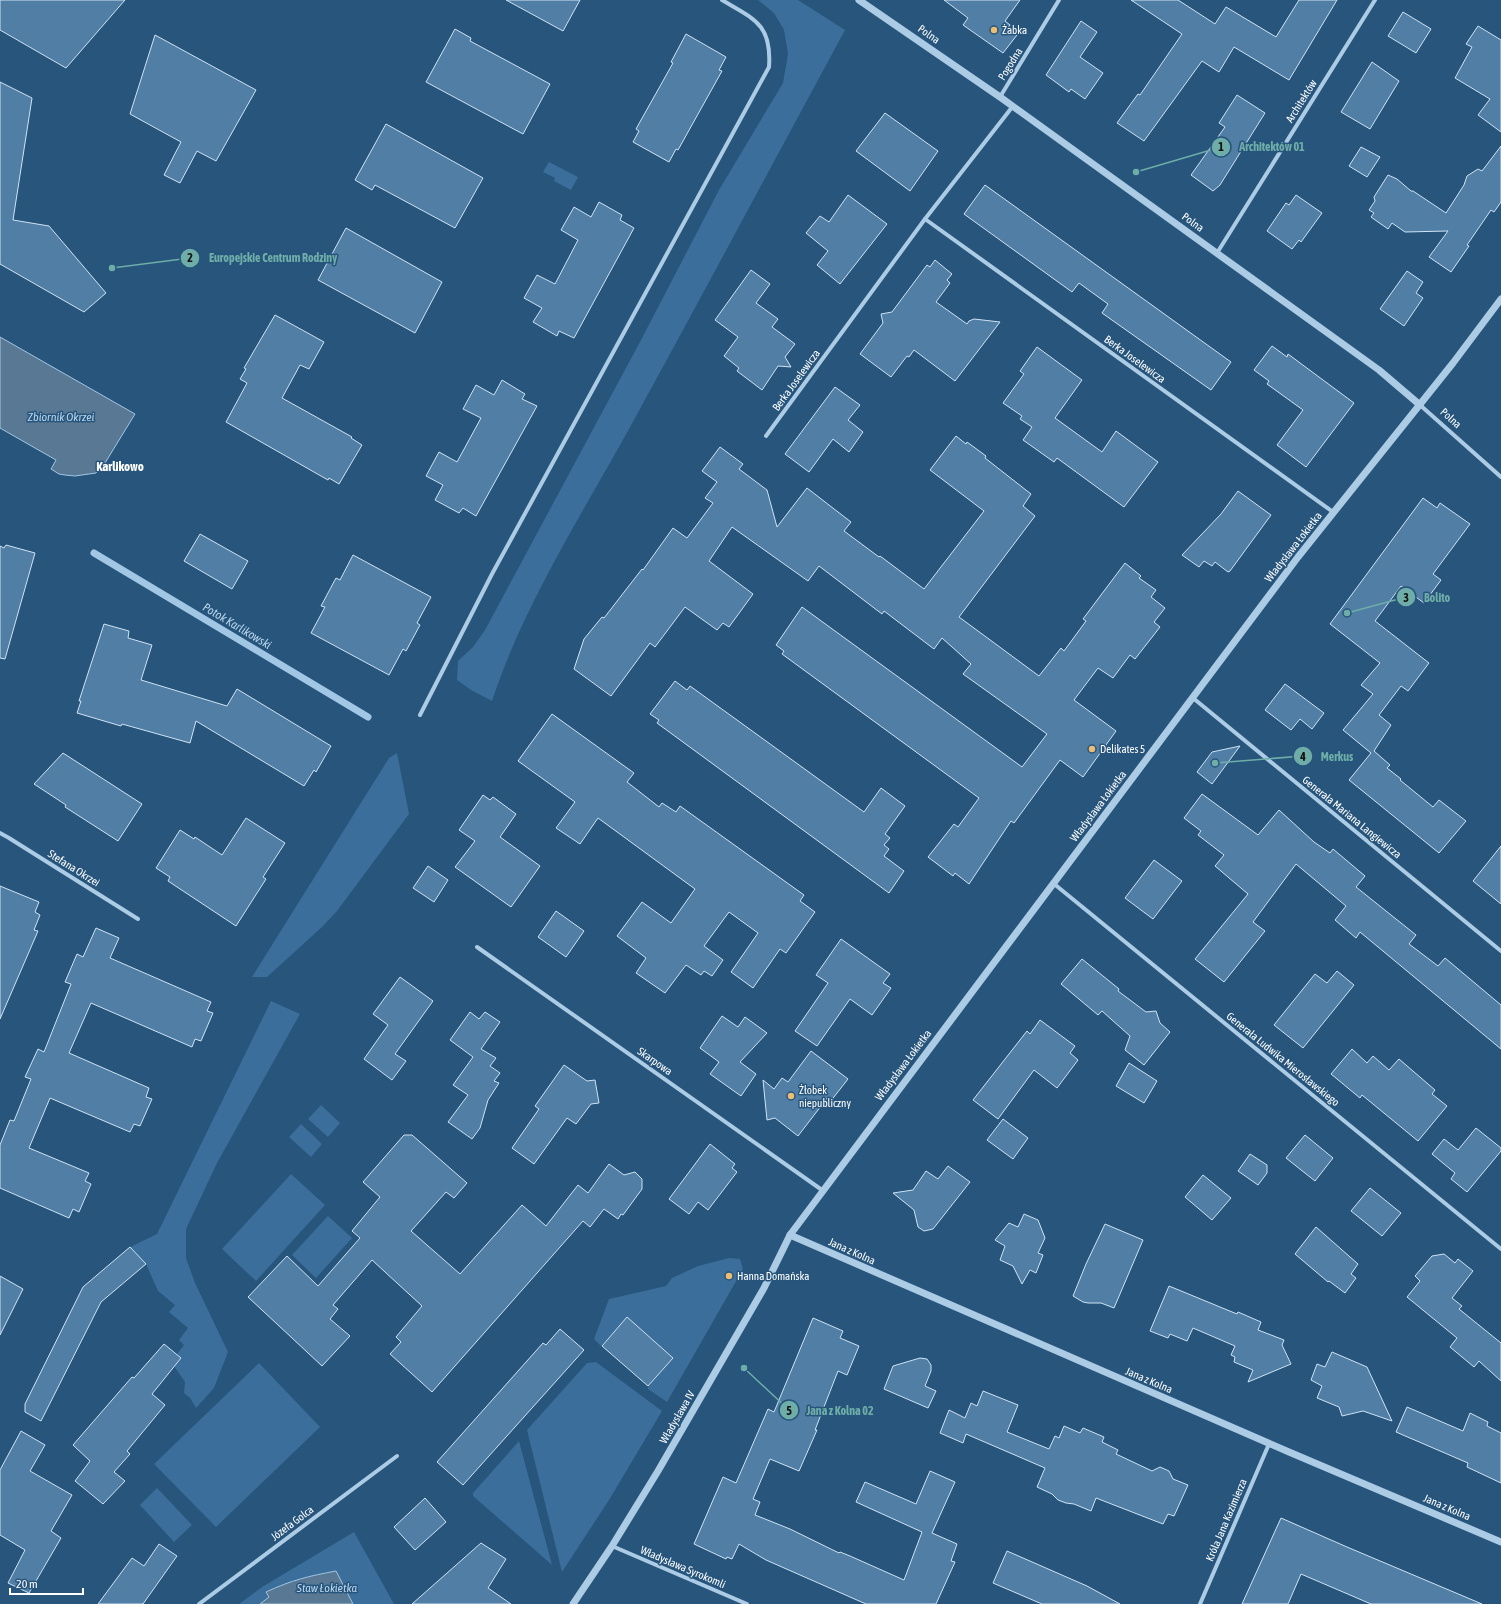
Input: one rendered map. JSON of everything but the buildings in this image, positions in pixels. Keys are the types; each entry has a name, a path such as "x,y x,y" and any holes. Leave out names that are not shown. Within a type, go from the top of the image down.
{"street":[{"path":"420,715 492,574 769,67 770,49 758,23 722,0"},
{"name":"Polna","path":"859,0 1013,106 1380,370 1501,477"},
{"name":"Pogodna","path":"1000,97 1059,0"},
{"name":"Architektów","path":"1217,253 1375,0"},
{"name":"Berka Joselewicza","path":"766,436 925,219 1013,106"},
{"name":"Berka Joselewicza","path":"925,219 1334,512"},
{"name":"Władysława Łokietka","path":"790,1235 822,1190 1192,698 1334,512 1420,405 1501,299"},
{"name":"Generała Mariana Langiewicza","path":"1192,698 1501,951"},
{"name":"Stefana Okrzei","path":"0,833 138,919"},
{"name":"Generała Ludwika Mierosławskiego","path":"1053,884 1501,1249"},
{"name":"Skarpowa","path":"477,946 822,1190"},
{"name":"Jana z Kolna","path":"790,1235 1269,1444 1501,1542"},
{"name":"Władysława IV","path":"574,1604 658,1471 761,1294 790,1235"},
{"name":"Króla Jana Kazimierza","path":"1200,1604 1269,1444"},
{"name":"Józefa Golca","path":"199,1604 397,1456"},
{"name":"Władysława Syrokomli","path":"612,1546 747,1604"}],"shaded area":[{"path":"758,0 798,0 845,30 629,429 536,596 505,666 492,701 471,690 457,680 458,661 473,647 485,630 641,340 719,190 783,83 788,54 784,30 774,13"},
{"path":"549,162 578,177 571,190 554,181 555,178 543,172"},
{"path":"397,753 409,814 337,911 322,927 267,977 252,977 389,758"},
{"path":"271,1001 300,1014 217,1163 186,1229 186,1258 195,1283 228,1352 214,1388 196,1408 190,1398 184,1393 185,1382 174,1366 181,1358 177,1354 184,1345 179,1340 188,1328 169,1312 175,1305 158,1291 146,1264 130,1247 157,1234"},
{"path":"321,1105 340,1123 328,1137 308,1119"},
{"path":"301,1124 322,1144 311,1157 289,1137"},
{"path":"291,1174 325,1205 256,1281 222,1249"},
{"path":"328,1216 352,1238 316,1278 292,1255"},
{"path":"729,1258 740,1259 743,1269 667,1402 648,1389 648,1387 673,1358 627,1317 601,1346 594,1339 609,1299 666,1286 672,1278 698,1266"},
{"path":"596,1362 662,1411 609,1500 562,1572 527,1430 587,1363"},
{"path":"259,1363 320,1427 216,1527 154,1464"},
{"path":"519,1441 552,1565 473,1496 473,1493"},
{"path":"157,1488 192,1525 174,1542 140,1505"},
{"path":"354,1532 394,1604 353,1604 336,1571 284,1584 266,1592 269,1597 260,1604 239,1604 262,1587"}],"water":[{"name":"Zbiornik Okrzei","path":"0,337 135,414 105,463 96,473 75,476 59,474 51,469 56,460 0,428"},
{"name":"Staw Łokietka","path":"336,1571 353,1604 260,1604 269,1597 266,1592 284,1584"}],"waterway":[{"name":"Potok Karlikowski","path":"94,553 368,717"}],"place":[{"name":"Żabka","path":"994,30"},
{"name":"Architektów 01","path":"1136,172"},
{"name":"Europejskie Centrum Rodziny","path":"112,268"},
{"name":"Bolito","path":"1347,613"},
{"name":"Delikates 5","path":"1092,749"},
{"name":"Merkus","path":"1215,763"},
{"name":"Żłobek niepubliczny","path":"791,1096"},
{"name":"Hanna Domańska","path":"729,1276"},
{"name":"Jana z Kolna 02","path":"744,1368"}],"district":[{"name":"Karlikowo","path":"120,466"}]}
